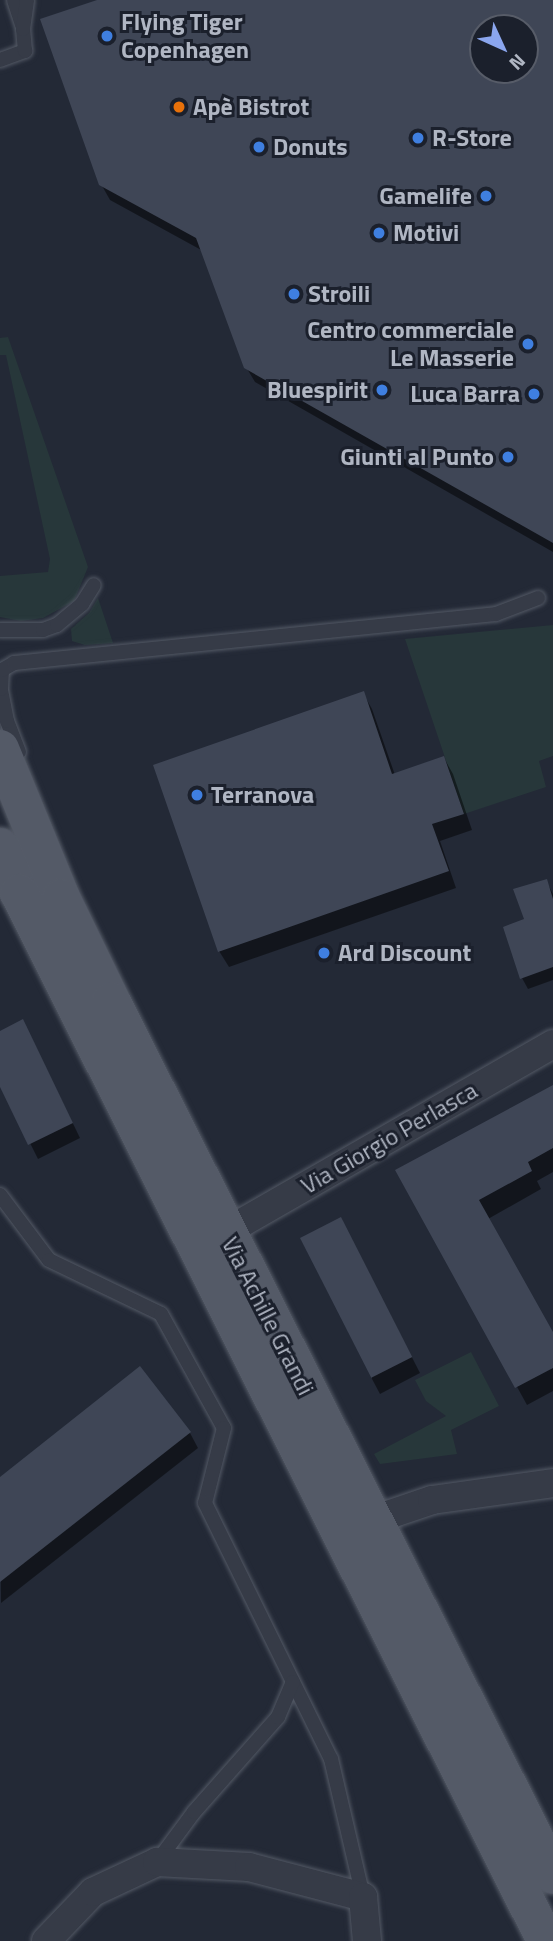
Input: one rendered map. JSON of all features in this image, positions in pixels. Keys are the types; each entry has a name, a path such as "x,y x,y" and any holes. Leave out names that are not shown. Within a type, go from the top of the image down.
{"main road":[{"name":"Via Achille Grandi","path":"13,758 41,830 61,898 226,1232 553,1875"},
{"name":"Via Achille Grandi","path":"0,847 25,906 545,1941"}],"street":[{"name":"Via Giorgio Perlasca","path":"226,1232 553,1044"},
{"path":"373,1520 432,1500 553,1483"},
{"path":"46,1941 93,1892 157,1862 248,1867 363,1897 367,1941"}],"lane":[{"path":"0,60 25,51 23,29 14,0"},
{"path":"23,29 27,0"},
{"path":"0,630 43,630 57,625 82,604 94,585"},
{"path":"13,758 1,689 2,670 14,663 496,614 538,598"},
{"path":"0,1195 49,1260 161,1314 224,1428 205,1503 331,1759 363,1897"},
{"path":"157,1862 194,1812 278,1717 293,1682"}],"shaded area":[{"path":"8,337 88,567 74,601 43,618 21,621 0,617 0,576 48,572 50,559 6,355 0,355 0,338"},
{"path":"98,598 113,643 85,645 72,641 71,629 89,613"},
{"path":"553,625 553,756 539,761 546,787 464,814 405,639"},
{"path":"471,1352 499,1406 451,1430 457,1454 380,1464 374,1454 446,1416 426,1401 415,1380"}],"building":[{"path":"97,0 553,0 553,543 244,368 196,238 99,185 40,19"},
{"path":"364,691 392,774 444,756 464,814 432,824 449,871 218,952 153,765"},
{"path":"547,879 553,899 553,967 520,979 503,927 524,919 513,889"},
{"path":"23,1019 73,1123 28,1145 0,1087 0,1031"},
{"path":"553,1085 553,1148 528,1162 532,1171 479,1200 553,1332 553,1368 515,1388 395,1170"},
{"path":"341,1217 412,1357 371,1378 300,1238"},
{"path":"140,1366 191,1432 0,1582 0,1477"}],"place":[{"name":"Flying Tiger Copenhagen","path":"107,36"},
{"name":"Apè Bistrot","path":"179,107"},
{"name":"R-Store","path":"418,138"},
{"name":"Donuts","path":"259,147"},
{"name":"Gamelife","path":"486,196"},
{"name":"Motivi","path":"379,233"},
{"name":"Stroili","path":"294,294"},
{"name":"Centro commerciale Le Masserie","path":"528,344"},
{"name":"Bluespirit","path":"382,390"},
{"name":"Luca Barra","path":"534,394"},
{"name":"Giunti al Punto","path":"508,457"},
{"name":"Terranova","path":"197,795"},
{"name":"Ard Discount","path":"324,953"}]}
